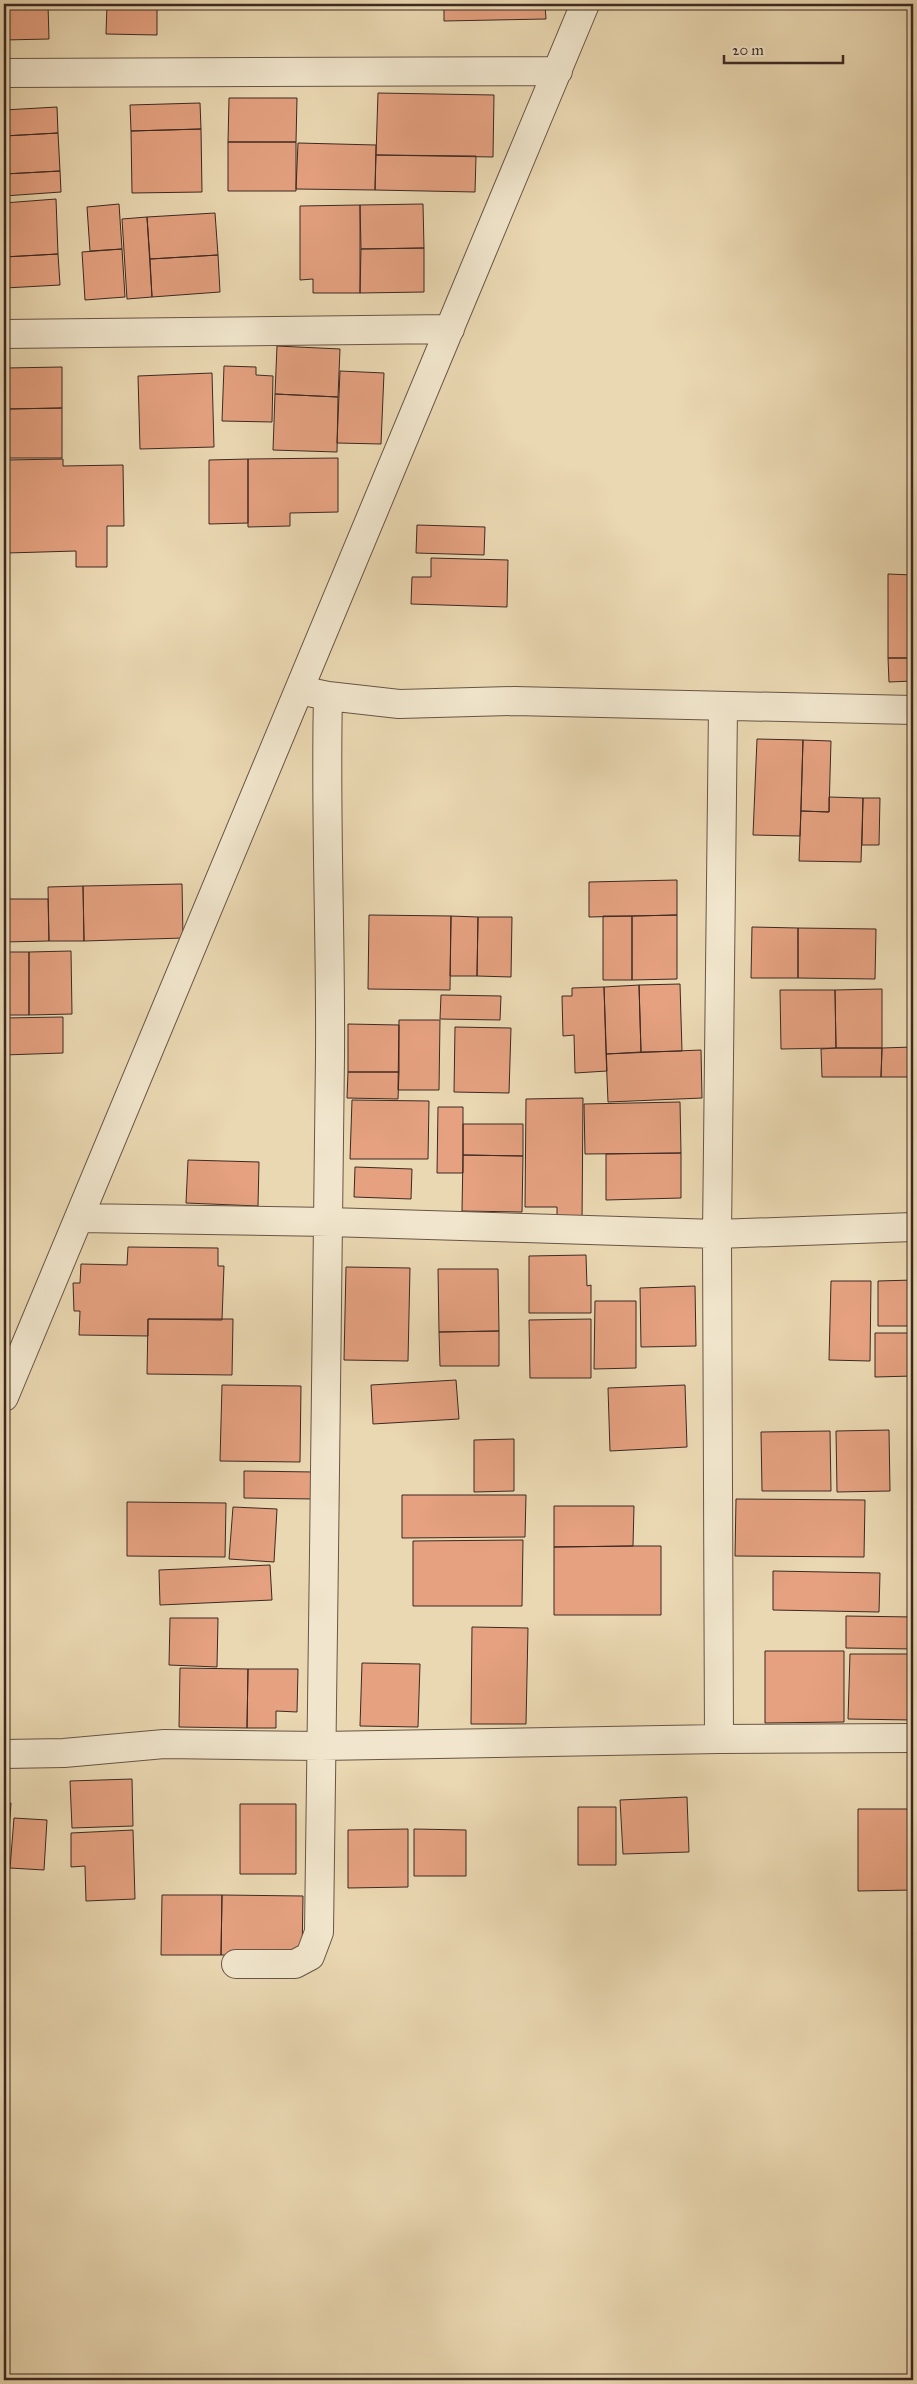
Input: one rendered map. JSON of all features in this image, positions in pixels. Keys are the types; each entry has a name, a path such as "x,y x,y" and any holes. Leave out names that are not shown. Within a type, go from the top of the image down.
{"street":[{"path":"4,1397 585,4"},
{"path":"4,74 558,71"},
{"path":"4,334 450,329"},
{"path":"299,690 328,696 399,704 514,701 913,710"},
{"path":"236,1964 295,1964 310,1956 319,1932 329,1222 331,940 326,777 328,696"},
{"path":"719,1739 717,1234 723,707"},
{"path":"79,1218 329,1222 717,1234 913,1227"},
{"path":"4,1754 64,1753 164,1744 321,1746 719,1739 913,1738"}],"building":[{"path":"4,4 48,4 49,39 4,40"},
{"path":"107,4 157,4 157,35 106,34"},
{"path":"444,4 545,4 546,19 444,21"},
{"path":"378,93 494,95 493,157 376,155"},
{"path":"229,98 297,98 296,142 228,142"},
{"path":"200,103 201,129 131,131 130,105"},
{"path":"57,107 58,133 4,136 4,110"},
{"path":"201,129 202,192 132,193 131,131"},
{"path":"58,133 60,171 5,174 4,136"},
{"path":"228,142 296,142 296,191 228,191"},
{"path":"298,143 376,145 375,190 296,189"},
{"path":"376,155 476,156 475,192 375,190"},
{"path":"60,171 61,192 4,196 4,174"},
{"path":"56,199 58,254 4,257 4,203"},
{"path":"119,204 122,249 90,251 87,207"},
{"path":"423,204 424,248 361,249 360,205"},
{"path":"360,205 360,293 313,293 313,279 300,280 300,206"},
{"path":"215,213 218,255 150,259 147,217"},
{"path":"147,217 152,297 127,299 122,219"},
{"path":"424,248 424,292 360,293 361,249"},
{"path":"122,249 125,297 85,300 82,252"},
{"path":"58,254 60,285 5,288 4,257"},
{"path":"218,255 220,292 152,297 150,259"},
{"path":"277,346 340,349 338,397 275,394"},
{"path":"224,366 256,367 256,375 273,376 272,422 222,421"},
{"path":"62,367 62,408 7,409 6,368"},
{"path":"4,368 6,368 7,409 4,409"},
{"path":"340,371 384,373 381,444 337,443"},
{"path":"212,373 214,447 140,449 138,376"},
{"path":"275,394 338,397 337,452 273,450"},
{"path":"62,408 62,458 6,458 7,409"},
{"path":"4,409 7,409 6,458 4,458"},
{"path":"338,458 338,512 290,513 290,526 248,527 248,459"},
{"path":"63,459 63,466 123,465 124,526 107,526 107,567 76,567 76,551 7,553 6,460"},
{"path":"248,459 248,523 209,524 209,460"},
{"path":"4,465 6,465 7,492 4,492"},
{"path":"417,525 485,527 484,555 416,553"},
{"path":"431,558 508,560 507,607 411,604 412,577 431,577"},
{"path":"888,574 913,575 913,658 888,658"},
{"path":"888,658 913,658 913,681 889,682"},
{"path":"757,739 803,740 800,836 753,835"},
{"path":"803,740 831,741 829,812 801,811"},
{"path":"829,797 863,798 861,862 799,861 801,811 829,812"},
{"path":"863,798 880,798 879,845 862,845"},
{"path":"677,880 677,915 589,917 589,882"},
{"path":"182,884 183,938 84,941 83,886"},
{"path":"83,886 84,941 49,941 48,887"},
{"path":"4,899 48,899 49,941 4,942"},
{"path":"369,915 451,916 450,990 368,989"},
{"path":"677,915 677,979 632,980 632,916"},
{"path":"451,916 478,917 477,976 450,976"},
{"path":"603,916 632,916 632,980 603,980"},
{"path":"478,917 512,917 511,977 477,976"},
{"path":"752,927 798,928 798,978 751,978"},
{"path":"798,928 876,929 875,979 798,978"},
{"path":"71,951 72,1014 29,1015 29,952"},
{"path":"4,952 29,952 29,1015 4,1015"},
{"path":"680,984 682,1051 641,1052 639,985"},
{"path":"639,985 641,1052 606,1054 604,987"},
{"path":"604,987 607,1071 575,1073 574,1035 563,1036 562,996 572,996 572,988"},
{"path":"882,989 882,1048 836,1048 835,990"},
{"path":"780,990 835,990 836,1048 781,1049"},
{"path":"441,995 501,996 500,1020 440,1019"},
{"path":"63,1017 63,1053 4,1055 4,1018"},
{"path":"399,1020 440,1020 439,1090 398,1090"},
{"path":"348,1024 399,1025 399,1072 348,1072"},
{"path":"455,1027 511,1028 509,1093 454,1092"},
{"path":"913,1047 913,1077 881,1077 882,1048"},
{"path":"882,1048 881,1077 822,1077 821,1049"},
{"path":"701,1050 702,1098 608,1102 606,1054"},
{"path":"348,1072 399,1072 398,1099 347,1098"},
{"path":"583,1098 582,1223 557,1222 557,1207 525,1207 526,1099"},
{"path":"352,1100 429,1101 428,1159 350,1159"},
{"path":"680,1102 681,1153 585,1154 584,1104"},
{"path":"438,1107 463,1107 463,1173 437,1173"},
{"path":"463,1124 523,1124 523,1156 463,1155"},
{"path":"681,1153 681,1198 606,1200 606,1154"},
{"path":"463,1155 523,1156 522,1212 462,1211"},
{"path":"188,1160 259,1162 258,1206 186,1203"},
{"path":"355,1167 412,1169 411,1199 354,1197"},
{"path":"128,1247 218,1248 218,1266 224,1266 222,1320 148,1319 148,1336 79,1335 80,1311 74,1311 73,1283 80,1283 81,1264 127,1265"},
{"path":"586,1255 587,1286 591,1285 591,1313 529,1313 529,1256"},
{"path":"346,1267 410,1268 408,1361 344,1360"},
{"path":"438,1269 498,1269 499,1331 439,1332"},
{"path":"913,1280 913,1326 878,1326 878,1281"},
{"path":"831,1281 871,1281 870,1361 829,1360"},
{"path":"695,1286 696,1346 641,1347 640,1288"},
{"path":"595,1301 636,1301 636,1368 594,1369"},
{"path":"148,1319 233,1319 232,1375 147,1374"},
{"path":"591,1319 591,1378 530,1378 529,1320"},
{"path":"499,1331 499,1366 440,1366 439,1332"},
{"path":"875,1333 913,1333 913,1376 875,1377"},
{"path":"456,1380 459,1419 373,1424 371,1385"},
{"path":"222,1385 301,1386 300,1462 220,1461"},
{"path":"685,1385 687,1447 610,1451 608,1388"},
{"path":"889,1430 890,1491 837,1492 836,1431"},
{"path":"830,1431 831,1491 762,1491 761,1432"},
{"path":"514,1439 514,1491 474,1492 474,1440"},
{"path":"244,1471 314,1472 314,1499 244,1498"},
{"path":"402,1495 526,1495 525,1537 402,1538"},
{"path":"736,1499 865,1500 864,1557 735,1556"},
{"path":"127,1502 226,1503 225,1557 127,1556"},
{"path":"554,1506 634,1506 633,1546 554,1547"},
{"path":"233,1507 277,1509 274,1562 229,1559"},
{"path":"523,1540 522,1606 413,1606 413,1541"},
{"path":"661,1546 661,1615 554,1615 554,1547"},
{"path":"270,1565 272,1600 160,1605 159,1570"},
{"path":"773,1571 880,1573 879,1612 773,1610"},
{"path":"846,1616 913,1617 913,1649 846,1648"},
{"path":"170,1618 218,1618 217,1667 169,1665"},
{"path":"472,1627 528,1628 526,1724 471,1724"},
{"path":"765,1651 844,1651 844,1722 765,1723"},
{"path":"850,1654 913,1654 913,1720 848,1719"},
{"path":"362,1663 420,1664 418,1727 360,1726"},
{"path":"180,1668 248,1669 247,1728 179,1727"},
{"path":"248,1669 298,1669 297,1712 276,1711 276,1728 247,1728"},
{"path":"132,1779 133,1826 72,1828 70,1781"},
{"path":"687,1797 689,1852 623,1854 620,1800"},
{"path":"4,1803 11,1803 5,1890 4,1890"},
{"path":"240,1804 296,1804 296,1874 240,1874"},
{"path":"578,1807 616,1807 616,1865 578,1865"},
{"path":"858,1809 913,1809 913,1890 858,1891"},
{"path":"14,1818 47,1820 44,1870 10,1868"},
{"path":"408,1829 408,1887 348,1888 348,1830"},
{"path":"414,1829 466,1830 466,1876 414,1876"},
{"path":"133,1830 135,1899 86,1901 85,1866 71,1867 71,1833"},
{"path":"162,1895 222,1895 221,1955 161,1955"},
{"path":"222,1895 303,1896 302,1956 221,1955"}]}
